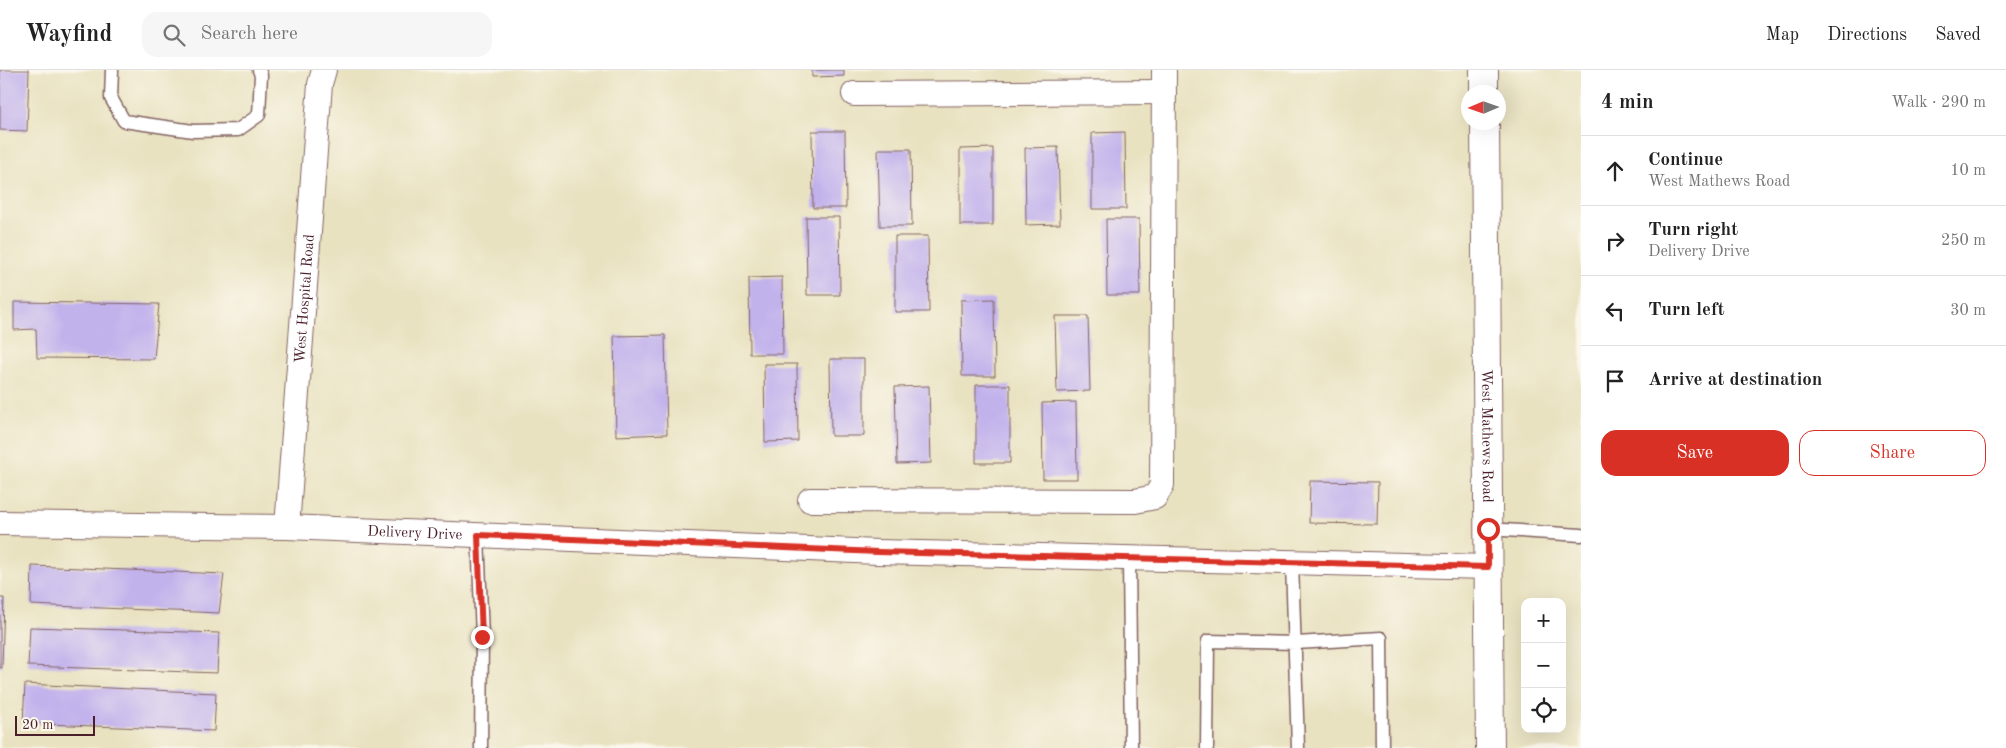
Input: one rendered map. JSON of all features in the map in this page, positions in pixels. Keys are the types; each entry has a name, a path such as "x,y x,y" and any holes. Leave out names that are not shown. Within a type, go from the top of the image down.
{"main road":[{"path":"1484,70 1484,85"},
{"name":"West Mathews Road","path":"1485,130 1490,748"}],"street":[{"name":"West Hospital Road","path":"287,527 320,84 324,70"},
{"path":"810,500 1135,501 1155,497 1162,485 1164,81 854,94"},
{"name":"Delivery Drive","path":"0,523 287,527 878,552 1488,567"}],"lane":[{"path":"112,70 111,98 124,121 193,131 238,130 259,115 261,75 259,70"},
{"path":"1488,529 1581,535"},
{"path":"478,535 482,637 481,748"},
{"path":"1129,559 1130,748"},
{"path":"1292,562 1298,748"},
{"path":"1208,748 1208,641 1296,643 1381,638 1382,748"}],"building":[{"path":"0,70 29,70 27,131 0,130"},
{"path":"812,70 844,70 844,76 812,77"},
{"path":"812,131 845,131 846,208 813,208"},
{"path":"1125,132 1126,209 1092,209 1092,133"},
{"path":"1058,147 1060,224 1026,225 1025,148"},
{"path":"993,148 993,225 960,225 960,149"},
{"path":"878,149 911,149 912,226 880,226"},
{"path":"806,217 839,217 840,295 807,295"},
{"path":"1106,219 1139,219 1140,295 1107,295"},
{"path":"895,236 928,236 929,312 895,312"},
{"path":"782,277 783,354 750,354 749,278"},
{"path":"994,299 995,376 962,376 961,300"},
{"path":"14,302 159,304 154,359 37,358 36,329 14,330"},
{"path":"1055,316 1088,316 1090,391 1057,392"},
{"path":"665,335 667,434 616,436 614,336"},
{"path":"830,359 864,359 864,436 831,436"},
{"path":"764,364 797,364 798,441 765,442"},
{"path":"976,385 1010,385 1010,463 976,463"},
{"path":"929,386 931,463 897,464 895,387"},
{"path":"1076,402 1077,479 1043,479 1042,403"},
{"path":"1310,481 1378,482 1377,524 1309,523"},
{"path":"32,566 224,574 219,613 31,605"},
{"path":"0,598 4,598 2,668 0,668"},
{"path":"30,627 219,633 217,673 28,666"},
{"path":"25,684 216,693 214,731 23,723"}],"route":[{"path":"482,637 478,535 878,552 1488,567 1488,529"}]}
